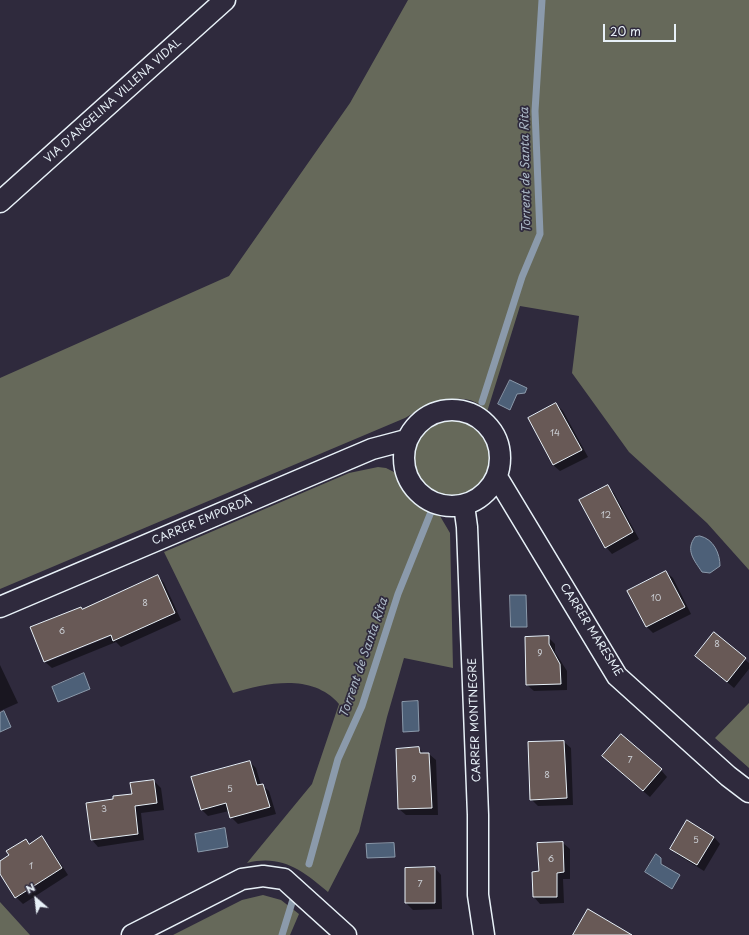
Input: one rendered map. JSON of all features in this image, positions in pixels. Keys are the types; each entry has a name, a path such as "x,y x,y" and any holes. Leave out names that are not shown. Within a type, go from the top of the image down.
{"street":[{"name":"VIA D'ANGELINA VILLENA VIDAL","path":"0,202 225,0"},
{"path":"450,409 470,412 486,422 496,437 501,456 497,477 488,491 473,502 464,505 433,503 419,494 407,478 403,460 406,440 416,425 432,413 450,409"},
{"name":"CARRER EMPORDÀ","path":"0,607 372,449 406,440"},
{"name":"CARRER MARESME","path":"497,477 617,676 728,776 749,792"},
{"name":"CARRER MONTNEGRE","path":"464,505 467,527 476,751 478,895 484,935"},
{"path":"132,935 242,880 263,876 284,878 346,935"}],"green space":[{"path":"408,0 749,0 749,570 707,523 629,452 572,373 579,316 520,306 487,412 478,404 468,400 446,400 424,408 405,418 0,589 0,378 229,276 350,103"},
{"path":"452,419 467,422 480,430 488,443 491,458 488,473 480,486 467,494 452,497 437,494 424,486 416,473 413,458 416,443 424,430 437,422"},
{"path":"378,467 386,468 396,473 413,499 440,516 450,533 453,668 404,658 387,717 359,832 328,892 310,877 291,866 271,861 247,863 312,784 339,704 328,694 303,684 274,684 233,693 164,552 349,473"},
{"path":"749,703 749,768 715,738"},
{"path":"263,895 281,900 299,914 290,935 173,935 242,900"},
{"path":"0,902 30,935 0,935"}],"water":[{"path":"510,380 527,388 525,393 517,394 510,410 498,404"},
{"path":"700,536 709,540 719,557 720,566 710,573 702,572 692,555 692,542 695,537"},
{"path":"510,595 526,595 527,627 511,627"},
{"path":"84,673 90,689 58,702 52,687"},
{"path":"418,701 419,731 403,732 402,702"},
{"path":"4,711 11,727 0,732 0,713"},
{"path":"225,828 228,847 198,852 195,834"},
{"path":"394,843 395,857 367,858 366,844"},
{"path":"656,854 661,858 661,864 680,875 672,889 645,872"}],"building":[{"path":"556,403 582,450 553,465 528,418"},
{"path":"608,485 633,532 605,548 579,500"},
{"path":"666,571 685,607 646,627 627,591"},
{"path":"158,575 175,613 113,641 111,635 44,662 30,627 81,607 82,609"},
{"path":"714,632 746,658 727,682 695,656"},
{"path":"549,636 549,644 560,664 561,684 526,685 525,637"},
{"path":"621,734 662,769 643,791 602,756"},
{"path":"564,741 567,798 530,800 528,742"},
{"path":"419,747 420,753 429,753 432,808 398,809 396,749"},
{"path":"250,761 257,785 263,784 270,807 230,818 226,803 201,810 191,777"},
{"path":"154,780 157,803 135,806 138,834 91,840 86,803 113,799 113,796 132,794 130,783"},
{"path":"687,820 714,837 697,865 670,849"},
{"path":"42,836 62,868 15,898 0,874 0,861 9,855 6,851 26,839 29,844"},
{"path":"563,842 564,872 557,873 557,897 533,897 532,872 539,871 537,843"},
{"path":"435,867 435,903 405,903 405,868"},
{"path":"588,909 632,935 573,935"}],"waterway":[{"name":"Torrent de Santa Rita","path":"482,402 522,277 540,234 535,111 542,0"},
{"name":"Torrent de Santa Rita","path":"309,864 338,759 362,706 398,594 433,507"},
{"name":"Torrent de Santa Rita","path":"282,935 294,896"}]}
